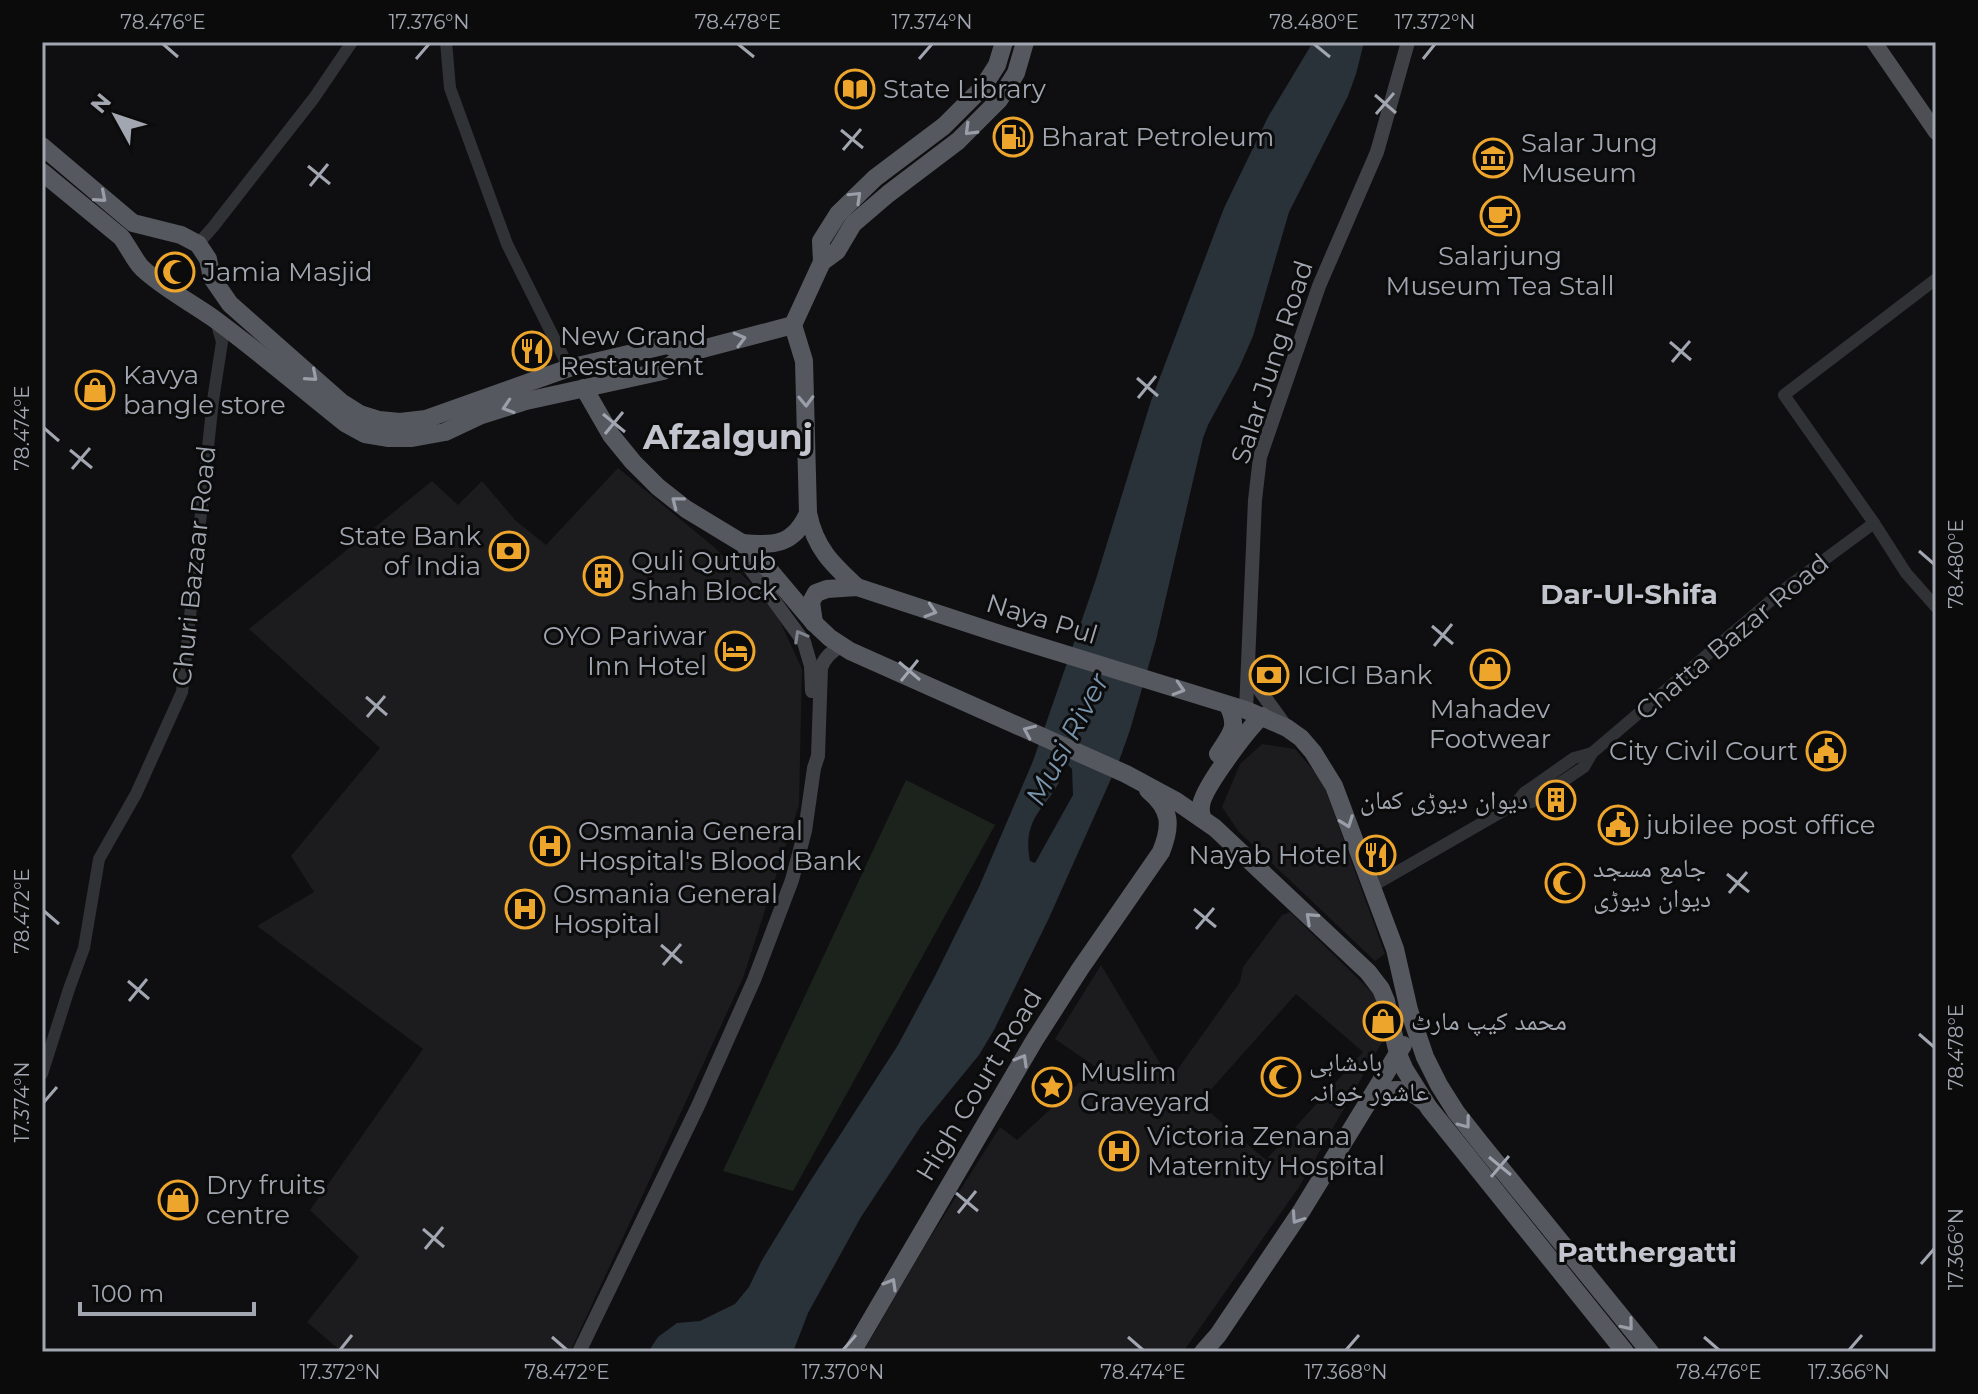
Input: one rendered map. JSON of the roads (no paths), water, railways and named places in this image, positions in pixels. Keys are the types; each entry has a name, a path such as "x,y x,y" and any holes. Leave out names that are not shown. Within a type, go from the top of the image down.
{"highway":[{"path":"857,587 831,563 818,545 808,513 804,361 793,325 822,262 821,241 838,214 875,178 944,126 983,87 997,65 1004,42"},
{"path":"822,262 837,251 853,224 958,141 999,100 1016,73 1025,42"},
{"path":"931,136 944,152"},
{"path":"42,146 127,230 131,250 139,265 216,321 345,423 365,434 412,438 445,432 503,408 663,371 687,353 793,325"},
{"path":"42,172 127,230 181,235 198,244 208,259 212,278 230,304 341,402 360,414 379,420 400,422 426,419 569,368 667,345 687,353"},
{"path":"584,388 611,435 658,487 686,509 742,543 760,559 814,623 846,648 1126,774 1176,801 1225,837 1368,972 1381,989 1402,1062 1429,1108"},
{"path":"742,543 773,545 783,541 802,526 808,513"},
{"path":"814,623 811,602 816,593 857,587"},
{"name":"Naya Pul","path":"857,587 1237,708 1287,728 1301,738 1334,786 1395,949 1414,1026 1439,1085 1456,1112 1650,1352"},
{"path":"1176,801 1195,794 1232,730 1237,708"},
{"path":"1202,819 1201,805 1206,792 1251,726 1237,708"},
{"name":"High Court Road","path":"852,1352 1034,1041 1161,852 1168,831 1167,815 1157,798 1126,774"},
{"path":"1368,972 1376,975 1386,973 1393,967 1395,949"},
{"path":"1203,1352 1218,1335 1302,1210 1367,1104 1402,1062 1414,1026"},
{"path":"1367,1104 1387,1091 1411,1092 1422,1099 1625,1352"}],"main road":[{"name":"Salar Jung Road","path":"1237,708 1248,674 1255,500 1260,457 1319,286 1377,152 1408,42"},
{"path":"1874,42 1936,132"},
{"path":"742,543 750,568 797,630 808,653 814,768"},
{"path":"579,1352 698,1106 754,980 792,880 805,831 818,756 821,668 830,653 846,648"},
{"path":"1248,674 1287,728"}],"street":[{"path":"198,244 314,98 352,42"},
{"path":"446,42 450,88 507,244 569,368"},
{"path":"1936,279 1784,395 1906,573 1936,607"},
{"name":"Churi Bazaar Road","path":"42,1074 84,948 99,859 136,794 182,692 222,342 216,321"},
{"name":"Chatta Bazar Road","path":"1371,887 1515,804 1532,802 1584,767 1592,753 1782,591 1874,523"}],"water":[{"name":"Musi River","path":"1313,42 1364,42 1348,96 1289,212 1253,336 1203,438 1156,640 1119,761 1049,918 994,1030 979,1055 921,1126 861,1217 808,1313 793,1352 648,1352 658,1337 677,1323 700,1321 735,1304 749,1287 809,1183 898,1045 935,976 979,887 1033,761 1096,579 1151,401 1224,208 1268,117","holes":["1068,765 1072,769 1073,795 1035,863 1030,861 1028,844 1034,819 1054,791 1064,767"]}],"place":[{"name":"State Library","path":"855,89"},
{"name":"Bharat Petroleum","path":"1013,137"},
{"name":"Salar Jung Museum","path":"1493,158"},
{"name":"Salarjung Museum Tea Stall","path":"1500,216"},
{"name":"Jamia Masjid","path":"175,272"},
{"name":"New Grand Restaurent","path":"532,351"},
{"name":"Kavya bangle store","path":"95,390"},
{"name":"State Bank of India","path":"509,551"},
{"name":"Quli Qutub Shah Block","path":"603,576"},
{"name":"OYO Pariwar Inn Hotel","path":"735,651"},
{"name":"Mahadev Footwear","path":"1490,669"},
{"name":"ICICI Bank","path":"1269,675"},
{"name":"City Civil Court","path":"1826,751"},
{"name":"دیوان دیوڑی کمان","path":"1556,800"},
{"name":"jubilee post office","path":"1618,825"},
{"name":"Osmania General Hospital's Blood Bank","path":"550,846"},
{"name":"Nayab Hotel","path":"1376,855"},
{"name":"جامع مسجد دیوان دیوڑی","path":"1565,883"},
{"name":"Osmania General Hospital","path":"525,909"},
{"name":"محمد کیپ مارٹ","path":"1383,1021"},
{"name":"بادشاہی عاشور خوانہ","path":"1281,1077"},
{"name":"Muslim Graveyard","path":"1052,1087"},
{"name":"Victoria Zenana Maternity Hospital","path":"1119,1151"},
{"name":"Dry fruits centre","path":"178,1200"}],"district":[{"name":"Afzalgunj","path":"728,437"},
{"name":"Dar-Ul-Shifa","path":"1629,594"},
{"name":"Patthergatti","path":"1647,1252"}]}
